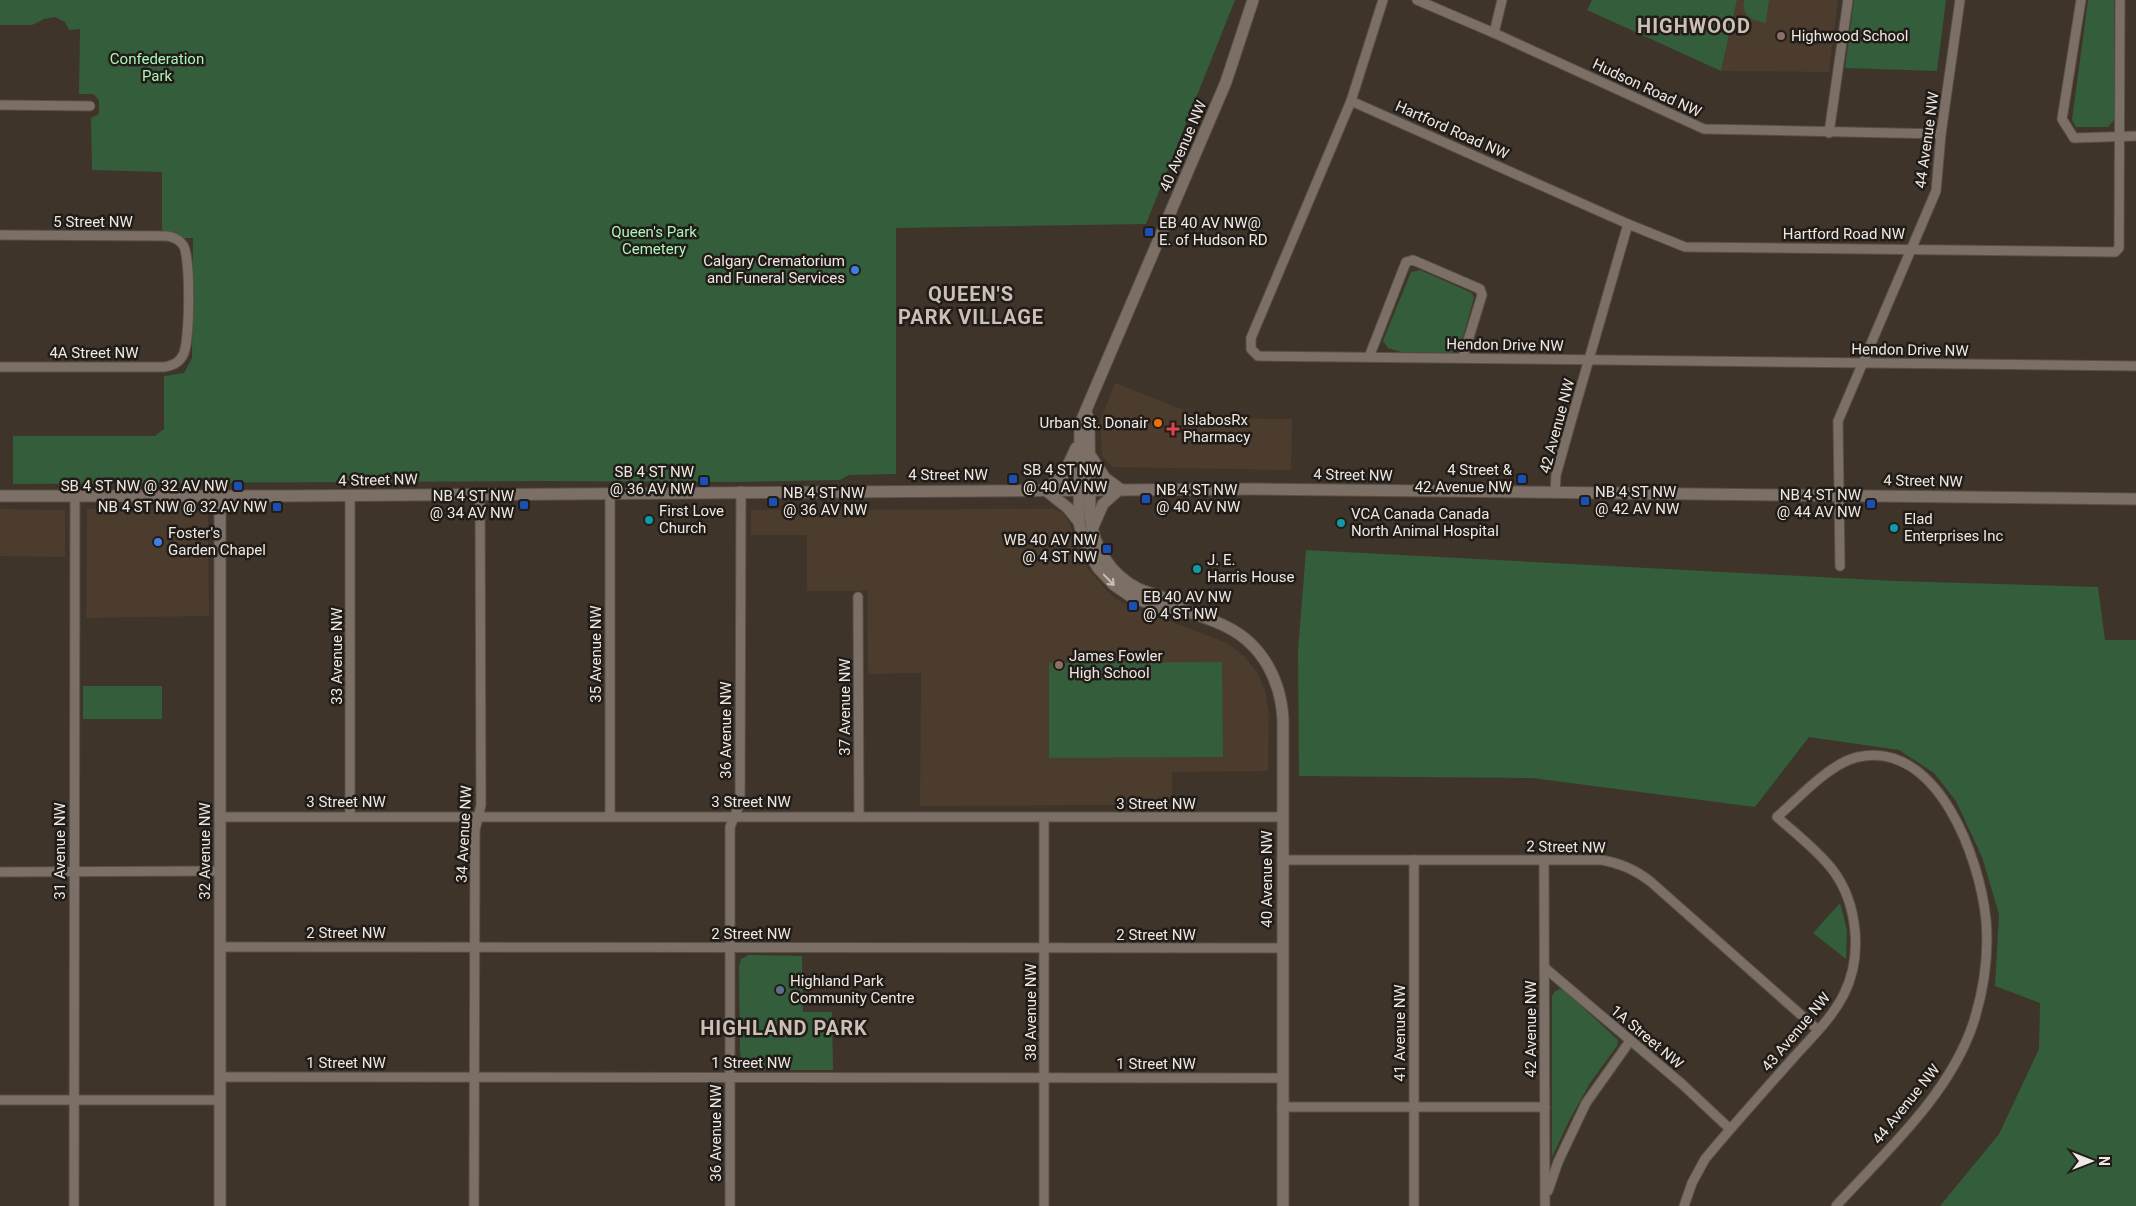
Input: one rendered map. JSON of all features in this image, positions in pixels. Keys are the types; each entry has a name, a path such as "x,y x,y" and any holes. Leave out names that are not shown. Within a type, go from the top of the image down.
{"main road":[{"name":"40 Avenue NW","path":"1253,0 1226,82 1080,424 1079,441 1084,489 1092,531 1105,559 1121,578 1139,589 1169,600 1178,607 1237,632 1260,654 1273,674 1282,709 1283,1206"},
{"name":"40 Avenue NW","path":"1086,411 1090,422 1090,454 1079,522 1083,540 1098,568 1114,585 1130,596 1166,610 1178,607"},
{"path":"1079,441 1064,474 1044,490 1068,508 1079,522"},
{"path":"1090,454 1102,474 1120,489 1103,504 1092,531"},
{"name":"4 Street NW","path":"0,496 1120,489 2136,499"},
{"name":"32 Avenue NW","path":"220,496 220,1206"}],"street":[{"name":"Hendon Drive NW","path":"1383,0 1351,101 1251,338 1251,349 1258,356 2136,366"},
{"name":"Hudson Road NW","path":"1417,0 1704,129 1941,134"},
{"path":"1494,33 1502,0"},
{"path":"1829,133 1848,0"},
{"name":"44 Avenue NW","path":"1840,566 1838,421 1936,191 1941,134 1960,0"},
{"path":"2080,0 2062,118 2074,138 2136,136"},
{"name":"Hartford Road NW","path":"1351,101 1628,224 1685,247 2115,252 2119,248 2120,0"},
{"path":"0,105 90,106"},
{"name":"42 Avenue NW","path":"1555,492 1556,475 1628,224"},
{"name":"5 Street NW","path":"0,235 167,236 175,238 184,245 189,264 187,339 184,354"},
{"path":"1369,357 1406,262 1413,260 1480,289 1482,295 1463,358"},
{"name":"4A Street NW","path":"0,367 165,367 176,364 184,354"},
{"name":"36 Avenue NW","path":"730,1206 730,827 740,803 741,492"},
{"name":"35 Avenue NW","path":"610,493 610,816"},
{"name":"34 Avenue NW","path":"474,1206 475,830 481,805 480,494"},
{"name":"33 Avenue NW","path":"350,495 350,816"},
{"name":"31 Avenue NW","path":"74,1206 75,496"},
{"name":"37 Avenue NW","path":"858,597 858,817"},
{"name":"44 Avenue NW","path":"1777,817 1835,768 1850,759 1875,755 1900,761 1924,777 1954,818 1973,860 1984,903 1987,946 1982,990 1972,1025 1959,1057 1932,1099 1836,1206"},
{"name":"3 Street NW","path":"220,817 1282,818"},
{"name":"43 Avenue NW","path":"1684,1206 1692,1183 1705,1159 1818,1030 1839,1003 1852,975 1855,954 1854,922 1843,888 1831,868 1777,817"},
{"name":"38 Avenue NW","path":"1044,818 1044,1206"},
{"name":"2 Street NW","path":"1282,860 1602,860 1618,863 1644,876 1818,1030"},
{"name":"41 Avenue NW","path":"1414,860 1414,1206"},
{"name":"42 Avenue NW","path":"1544,860 1545,1202"},
{"path":"0,872 220,871"},
{"name":"2 Street NW","path":"220,947 1282,948"},
{"name":"1A Street NW","path":"1545,968 1682,1084 1730,1129"},
{"name":"42 Avenue NW","path":"1545,1202 1558,1162 1586,1103 1630,1041"},
{"name":"1 Street NW","path":"220,1077 1282,1078"},
{"path":"0,1100 220,1100"},
{"path":"1282,1108 1545,1107"}],"shaded area":[{"name":"Highwood School","path":"1737,0 1838,0 1829,72 1721,71"},
{"path":"1115,383 1204,418 1292,419 1291,470 1113,467 1102,456 1100,421"},
{"path":"0,509 65,510 65,557 0,556"},
{"path":"87,509 208,510 209,616 86,618"},
{"name":"James Fowler High School","path":"1054,509 1064,514 1089,570 1112,596 1123,603 1227,643 1245,657 1258,674 1265,690 1269,714 1268,771 1172,772 1172,805 920,806 921,673 868,674 867,591 807,591 807,535 751,535 751,510"}],"green space":[{"name":"Queen's Park Cemetery","path":"0,0 1235,0 1146,224 896,228 896,474 849,475 840,480 730,482 537,481 13,484 13,436 155,436 164,429 164,376 184,373 192,358 193,238 183,238 162,230 162,172 92,170 91,118 99,114 99,100 93,94 79,94 80,29 69,30 65,22 55,17 44,19 32,25 0,25"},
{"path":"1592,0 1737,0 1721,71 1587,10"},
{"path":"1744,0 1769,0 1766,23 1756,21 1746,14"},
{"path":"1854,0 1946,0 1937,71 1845,68"},
{"path":"2088,0 2114,0 2114,120 2108,127 2076,127 2072,120"},
{"path":"1420,270 1472,293 1474,298 1461,344 1452,353 1401,352 1388,348 1383,341 1411,272"},
{"path":"1306,550 1895,581 2098,587 2105,640 2136,640 2136,1206 1940,1206 1999,1134 2039,1049 2040,1003 1995,986 1999,914 1982,857 1956,801 1934,773 1899,750 1809,737 1755,807 1532,778 1299,776 1298,651"},
{"path":"1222,662 1223,757 1049,758 1049,663"},
{"path":"83,686 162,686 162,719 83,719"},
{"path":"1840,903 1847,930 1846,959 1813,933"},
{"path":"749,955 802,956 803,1012 832,1012 833,1070 755,1070 743,1063 740,1050 739,966 741,959"},
{"path":"1560,989 1565,991 1618,1040 1617,1046 1590,1083 1552,1157 1552,996 1555,991"}],"place":[{"name":"Highwood School","path":"1781,36"},
{"name":"EB 40 AV NW@ E. of Hudson RD","path":"1149,232"},
{"name":"Calgary Crematorium and Funeral Services","path":"855,270"},
{"name":"Urban St. Donair","path":"1158,423"},
{"name":"IslabosRx Pharmacy","path":"1173,429"},
{"name":"SB 4 ST NW @ 40 AV NW","path":"1013,479"},
{"name":"4 Street & 42 Avenue NW","path":"1522,479"},
{"name":"SB 4 ST NW @ 36 AV NW","path":"704,481"},
{"name":"SB 4 ST NW @ 32 AV NW","path":"238,486"},
{"name":"NB 4 ST NW @ 40 AV NW","path":"1146,499"},
{"name":"NB 4 ST NW @ 42 AV NW","path":"1585,501"},
{"name":"NB 4 ST NW @ 36 AV NW","path":"773,502"},
{"name":"NB 4 ST NW @ 44 AV NW","path":"1871,504"},
{"name":"NB 4 ST NW @ 34 AV NW","path":"524,505"},
{"name":"NB 4 ST NW @ 32 AV NW","path":"277,507"},
{"name":"First Love Church","path":"649,520"},
{"name":"VCA Canada Canada North Animal Hospital","path":"1341,523"},
{"name":"Elad Enterprises Inc","path":"1894,528"},
{"name":"Foster's Garden Chapel","path":"158,542"},
{"name":"WB 40 AV NW @ 4 ST NW","path":"1107,549"},
{"name":"J. E. Harris House","path":"1197,569"},
{"name":"EB 40 AV NW @ 4 ST NW","path":"1133,606"},
{"name":"James Fowler High School","path":"1059,665"},
{"name":"Highland Park Community Centre","path":"780,990"}],"district":[{"name":"HIGHWOOD","path":"1694,26"},
{"name":"QUEEN'S PARK VILLAGE","path":"971,306"},
{"name":"HIGHLAND PARK","path":"784,1028"}],"park label":[{"name":"Confederation Park","path":"157,68"}]}
